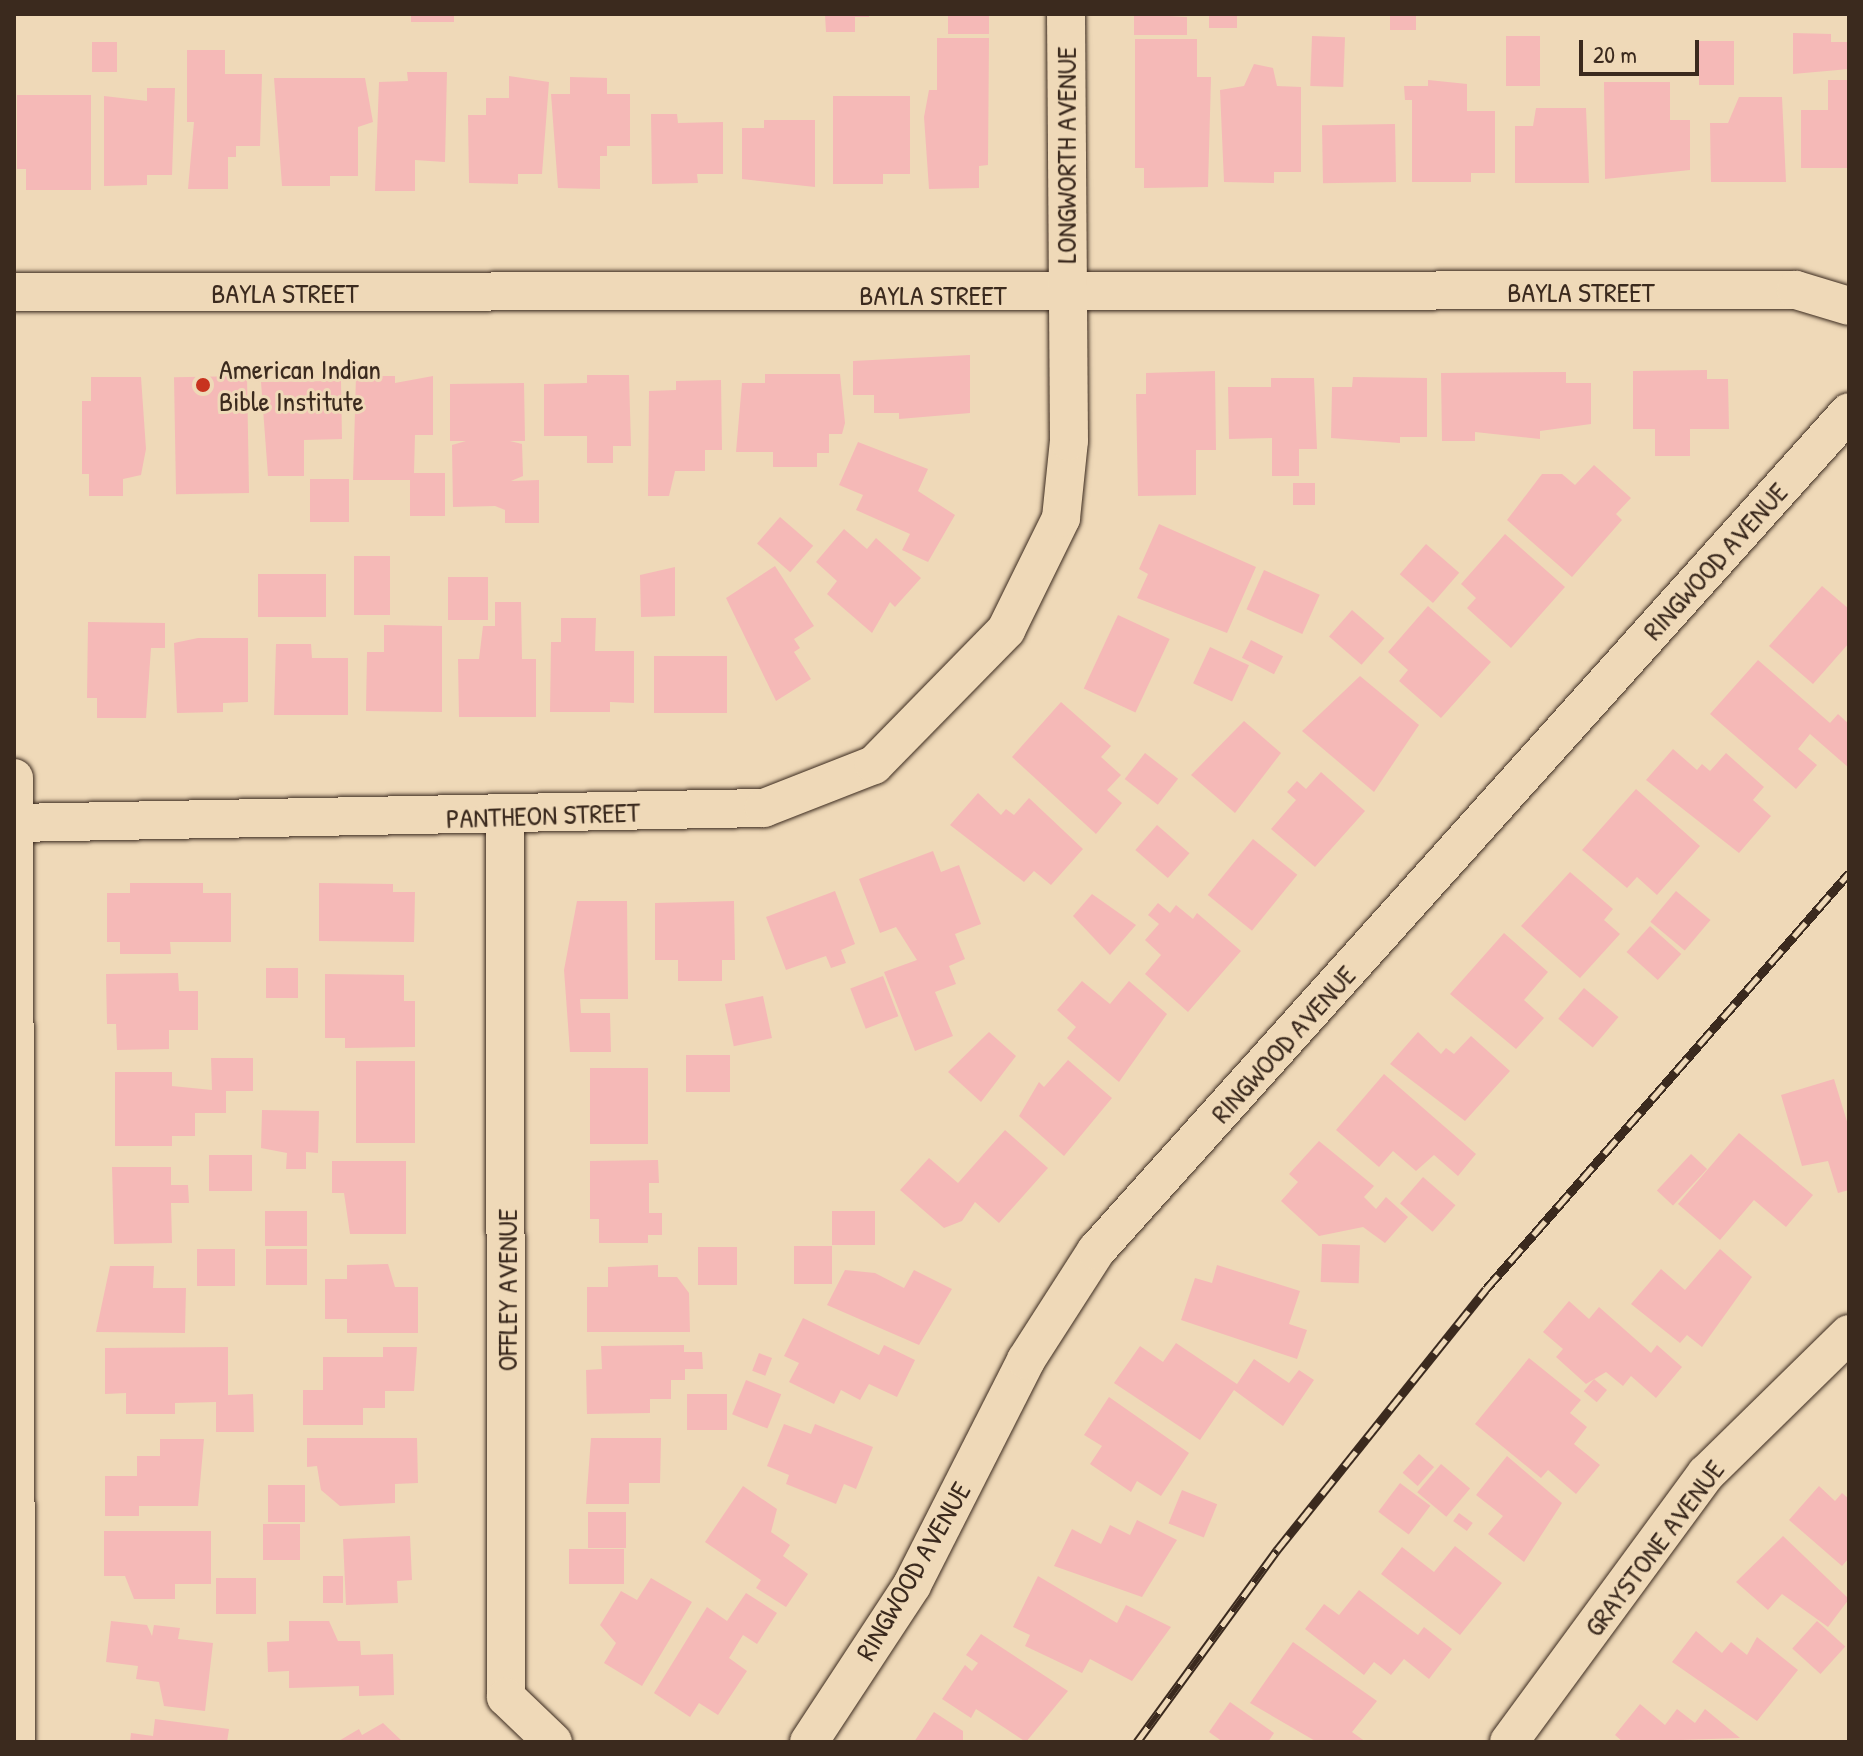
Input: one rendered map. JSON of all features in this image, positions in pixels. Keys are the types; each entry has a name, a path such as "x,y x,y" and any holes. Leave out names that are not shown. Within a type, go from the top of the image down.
{"street":[{"name":"LONGWORTH AVENUE","path":"1006,630 1061,518 1069,441 1066,14"},
{"name":"BAYLA STREET","path":"14,292 1066,295 1796,290 1849,306"},
{"name":"RINGWOOD AVENUE","path":"809,1742 912,1585 1026,1360 1096,1251 1849,412"},
{"name":"PANTHEON STREET","path":"15,823 505,817 764,808 821,791 874,765 1006,630"},
{"path":"14,778 16,1742"},
{"name":"OFFLEY AVENUE","path":"505,817 506,1697 553,1742"},
{"name":"GRAYSTONE AVENUE","path":"1509,1742 1706,1474 1849,1334"}],"building":[{"path":"411,14 454,14 454,22 411,22"},
{"path":"825,14 869,14 869,17 855,17 855,32 826,32"},
{"path":"948,14 989,14 989,34 948,34"},
{"path":"1134,14 1187,17 1187,35 1134,35"},
{"path":"1209,14 1237,14 1237,28 1209,28"},
{"path":"1390,14 1416,14 1416,30 1390,30"},
{"path":"1793,33 1831,34 1831,42 1849,42 1849,69 1793,74"},
{"path":"1312,36 1345,37 1343,87 1310,86"},
{"path":"1506,36 1540,36 1540,86 1506,86"},
{"path":"937,38 989,38 988,165 979,166 979,188 929,189 924,117 929,90 937,90"},
{"path":"1135,39 1197,39 1197,77 1211,77 1208,187 1144,188 1144,168 1135,168"},
{"path":"1699,41 1734,41 1734,85 1699,85"},
{"path":"92,42 117,42 117,72 92,72"},
{"path":"187,50 225,50 225,74 262,74 260,146 236,146 236,157 228,157 228,189 188,189 194,122 187,122"},
{"path":"1254,64 1273,68 1277,86 1301,87 1301,172 1274,172 1274,183 1224,182 1220,90 1244,86"},
{"path":"407,72 447,72 445,162 415,160 415,191 375,191 379,82 408,81"},
{"path":"509,76 549,82 542,174 518,174 518,184 469,183 468,115 486,115 486,98 509,98"},
{"path":"570,77 607,78 607,94 630,94 630,146 607,146 607,156 600,156 600,189 558,188 551,94 570,94"},
{"path":"274,78 365,78 373,122 358,127 358,176 330,176 330,186 282,186"},
{"path":"1428,80 1467,84 1467,111 1495,111 1495,173 1471,173 1471,182 1412,182 1412,100 1405,100 1404,86 1428,86"},
{"path":"1828,80 1849,80 1849,168 1801,168 1801,110 1828,110"},
{"path":"1604,82 1670,82 1670,120 1690,120 1690,170 1605,179"},
{"path":"147,88 175,88 172,175 147,175 147,185 104,186 104,96 147,101"},
{"path":"17,95 91,95 91,190 26,190 26,169 17,169"},
{"path":"833,96 910,96 910,174 883,174 883,184 833,184"},
{"path":"1739,97 1782,97 1786,182 1711,182 1710,123 1728,123"},
{"path":"1536,108 1586,108 1589,183 1515,183 1515,126 1533,126"},
{"path":"651,114 677,114 678,123 723,122 723,174 697,174 698,183 652,184"},
{"path":"764,120 815,120 815,187 742,179 742,128 764,128"},
{"path":"1395,124 1396,182 1323,183 1322,125"},
{"path":"970,355 970,413 899,419 899,413 874,413 874,395 853,395 853,361"},
{"path":"1707,370 1707,379 1728,379 1729,429 1690,429 1690,456 1655,456 1655,429 1633,429 1633,371"},
{"path":"1215,371 1216,450 1196,450 1196,495 1138,496 1136,394 1146,394 1146,373"},
{"path":"1566,372 1566,383 1591,383 1591,424 1540,431 1540,439 1475,432 1475,441 1442,441 1441,373"},
{"path":"765,374 840,374 845,423 842,434 829,434 829,453 817,453 817,467 773,467 773,452 736,452 742,383 765,383"},
{"path":"587,375 629,375 631,446 613,446 613,463 587,463 587,436 544,436 544,384 587,383"},
{"path":"247,376 249,493 176,494 174,377"},
{"path":"356,376 395,376 395,383 433,376 433,435 415,435 414,473 445,473 445,516 410,516 410,480 353,480"},
{"path":"91,377 141,377 146,449 141,475 123,479 123,496 89,496 89,474 82,474 82,401 91,401"},
{"path":"1353,377 1427,378 1427,437 1400,437 1400,443 1331,438 1332,387 1352,387"},
{"path":"1271,378 1314,378 1317,449 1299,449 1299,476 1272,476 1272,438 1229,439 1228,387 1271,387"},
{"path":"721,380 722,450 705,450 705,471 675,471 669,496 648,496 649,391 676,390 676,381"},
{"path":"341,381 342,439 304,440 304,476 268,476 261,382"},
{"path":"524,383 525,441 510,441 522,444 523,476 511,481 539,480 539,523 505,523 505,510 495,506 453,507 452,445 466,441 450,441 450,384"},
{"path":"858,442 928,469 918,491 955,515 928,562 902,550 910,534 856,510 863,495 839,485"},
{"path":"1594,465 1631,498 1616,514 1622,520 1572,577 1507,520 1542,474 1562,474 1575,485"},
{"path":"310,479 349,479 349,522 310,522"},
{"path":"1293,483 1315,483 1315,505 1293,505"},
{"path":"780,517 813,546 790,572 757,543"},
{"path":"1159,524 1256,567 1227,633 1137,598 1148,574 1139,569"},
{"path":"844,529 867,549 876,538 921,578 895,607 890,602 872,633 827,594 837,581 816,562"},
{"path":"1505,534 1565,587 1511,648 1467,608 1476,598 1461,584"},
{"path":"1426,544 1459,573 1433,603 1400,574"},
{"path":"354,556 390,556 390,615 354,615"},
{"path":"775,566 814,626 794,639 800,648 794,652 811,679 776,701 726,598"},
{"path":"675,567 675,616 641,617 640,575"},
{"path":"1264,570 1320,595 1302,634 1247,609"},
{"path":"258,574 326,574 326,617 258,617"},
{"path":"448,577 488,577 488,620 448,620"},
{"path":"1822,586 1849,609 1849,643 1813,684 1769,646"},
{"path":"495,602 521,602 522,659 536,659 536,717 459,717 458,659 479,659 483,626 495,626"},
{"path":"1428,606 1491,662 1441,718 1399,681 1408,670 1388,652"},
{"path":"1352,610 1384,638 1361,665 1329,636"},
{"path":"1118,615 1170,639 1135,713 1084,688"},
{"path":"561,618 596,618 595,651 634,651 634,703 610,702 610,712 550,712 551,642 561,642"},
{"path":"88,622 165,623 165,648 151,648 146,718 97,718 97,698 87,698"},
{"path":"384,625 442,626 442,712 366,711 367,652 384,652"},
{"path":"198,638 248,638 248,702 223,703 223,712 177,713 174,643"},
{"path":"1251,640 1283,656 1274,674 1242,658"},
{"path":"276,644 311,644 312,658 348,658 348,715 274,715"},
{"path":"1210,647 1249,665 1232,701 1193,683"},
{"path":"654,656 727,656 727,713 654,713"},
{"path":"1758,660 1830,723 1838,714 1849,724 1849,768 1810,734 1798,749 1817,765 1796,789 1710,714"},
{"path":"1360,676 1419,725 1374,792 1302,731"},
{"path":"1061,702 1111,746 1101,757 1121,775 1107,790 1122,803 1096,834 1012,757"},
{"path":"1244,721 1281,753 1235,813 1191,775"},
{"path":"1673,749 1697,770 1702,764 1710,771 1726,753 1764,787 1753,800 1771,816 1739,853 1646,780"},
{"path":"1145,753 1178,779 1158,805 1125,779"},
{"path":"1321,772 1365,811 1315,867 1271,829 1296,800 1287,792 1297,781 1306,789"},
{"path":"1636,789 1700,846 1657,895 1637,877 1627,888 1582,850"},
{"path":"978,793 1001,815 1006,809 1014,815 1029,798 1083,849 1051,885 1034,871 1024,882 950,825"},
{"path":"1157,825 1189,853 1168,878 1135,850"},
{"path":"1253,839 1297,875 1252,931 1208,895"},
{"path":"933,851 941,872 959,865 981,924 955,934 965,959 949,966 956,984 935,992 953,1036 915,1051 884,972 917,960 896,927 880,933 859,879"},
{"path":"1570,872 1613,909 1604,920 1620,934 1580,978 1521,926"},
{"path":"130,883 203,883 203,893 231,893 231,942 170,942 171,954 120,954 120,942 107,942 107,893 130,893"},
{"path":"319,883 393,884 393,892 415,892 414,942 319,941"},
{"path":"835,891 855,944 841,950 846,963 831,968 826,956 786,970 766,917"},
{"path":"1676,891 1710,920 1685,951 1650,922"},
{"path":"1092,894 1136,925 1110,955 1073,916"},
{"path":"577,901 627,901 628,999 580,999 581,1013 610,1013 611,1052 570,1052 564,970"},
{"path":"734,901 735,960 722,960 722,981 678,981 678,960 655,960 655,903"},
{"path":"1158,903 1170,913 1176,905 1193,919 1197,913 1241,951 1188,1012 1145,974 1161,955 1145,940 1159,924 1148,915"},
{"path":"1650,926 1681,954 1658,980 1627,952"},
{"path":"1504,933 1548,972 1524,1000 1544,1018 1516,1049 1450,994"},
{"path":"266,968 298,968 298,998 266,998"},
{"path":"178,973 179,991 198,991 198,1030 169,1030 169,1049 117,1050 116,1024 107,1024 106,974"},
{"path":"325,974 404,975 404,1001 415,1001 415,1047 345,1048 345,1038 325,1038"},
{"path":"883,976 898,1016 866,1029 850,989"},
{"path":"1082,981 1110,1004 1129,981 1167,1014 1119,1082 1067,1038 1076,1027 1057,1010"},
{"path":"1584,988 1618,1017 1593,1048 1558,1019"},
{"path":"763,996 772,1038 734,1046 725,1004"},
{"path":"989,1032 1016,1056 981,1102 948,1072"},
{"path":"1418,1032 1441,1054 1446,1048 1454,1054 1471,1036 1510,1071 1465,1121 1390,1064"},
{"path":"686,1055 730,1055 730,1092 686,1092"},
{"path":"211,1058 253,1058 253,1091 226,1091 226,1113 195,1113 195,1136 172,1136 172,1146 115,1146 115,1072 172,1072 172,1086 212,1090"},
{"path":"1068,1060 1112,1098 1064,1156 1019,1116 1039,1082 1044,1087"},
{"path":"356,1061 415,1061 415,1143 356,1143"},
{"path":"590,1068 648,1068 648,1144 590,1144"},
{"path":"1384,1074 1476,1154 1458,1176 1434,1155 1416,1171 1393,1151 1379,1167 1336,1130"},
{"path":"1834,1079 1849,1128 1849,1190 1838,1193 1828,1161 1802,1166 1781,1095"},
{"path":"262,1110 319,1111 318,1153 306,1152 306,1169 286,1169 287,1153 261,1148"},
{"path":"1005,1130 1048,1168 999,1223 975,1202 962,1221 944,1228 900,1190 929,1158 958,1183"},
{"path":"1739,1133 1813,1195 1786,1227 1754,1200 1720,1240 1678,1204"},
{"path":"1319,1141 1374,1186 1364,1197 1376,1209 1386,1197 1408,1217 1385,1243 1363,1227 1319,1236 1281,1201 1298,1182 1289,1174"},
{"path":"1691,1154 1707,1169 1673,1206 1657,1191"},
{"path":"209,1155 252,1155 252,1191 209,1191"},
{"path":"658,1160 659,1183 649,1183 649,1213 662,1213 662,1235 648,1235 648,1243 599,1243 599,1219 590,1219 590,1161"},
{"path":"332,1161 406,1161 406,1234 350,1234 344,1193 332,1193"},
{"path":"112,1167 171,1167 171,1185 188,1185 189,1203 171,1203 172,1243 114,1244"},
{"path":"1423,1177 1455,1205 1432,1232 1400,1203"},
{"path":"265,1211 307,1211 307,1246 265,1246"},
{"path":"832,1211 875,1211 875,1245 832,1245"},
{"path":"1322,1244 1360,1245 1359,1283 1321,1282"},
{"path":"794,1246 832,1246 832,1284 794,1284"},
{"path":"698,1247 737,1247 737,1285 698,1285"},
{"path":"197,1249 235,1249 235,1286 197,1286"},
{"path":"266,1249 307,1249 307,1285 266,1285"},
{"path":"1720,1249 1752,1277 1702,1347 1687,1335 1680,1343 1631,1304 1661,1269 1685,1290"},
{"path":"388,1264 395,1287 418,1287 418,1333 347,1333 347,1319 325,1319 325,1279 347,1279 347,1265"},
{"path":"658,1265 658,1277 677,1277 689,1293 690,1332 587,1332 587,1287 608,1287 608,1267"},
{"path":"1217,1265 1300,1291 1289,1324 1307,1330 1297,1359 1181,1320 1195,1278 1212,1283"},
{"path":"110,1266 154,1266 153,1288 186,1288 185,1333 96,1332"},
{"path":"845,1270 875,1273 904,1288 914,1270 952,1289 919,1345 827,1305"},
{"path":"1569,1301 1589,1319 1599,1307 1651,1353 1657,1345 1682,1367 1656,1398 1631,1376 1623,1386 1606,1372 1586,1384 1556,1357 1563,1349 1543,1332"},
{"path":"803,1318 879,1355 884,1345 915,1360 897,1397 869,1384 860,1400 841,1390 834,1404 789,1382 799,1363 784,1356"},
{"path":"1176,1343 1237,1384 1254,1359 1289,1383 1299,1370 1314,1380 1283,1426 1234,1390 1200,1440 1114,1383 1140,1346 1163,1362"},
{"path":"684,1345 684,1352 702,1352 703,1369 685,1369 685,1380 671,1380 671,1399 650,1399 650,1413 587,1414 586,1370 602,1369 601,1346"},
{"path":"228,1347 228,1395 253,1394 254,1432 216,1432 216,1402 175,1403 175,1414 126,1414 126,1393 105,1394 105,1348"},
{"path":"383,1347 417,1347 414,1391 385,1391 385,1408 363,1408 363,1425 303,1425 303,1390 323,1390 323,1357 383,1357"},
{"path":"759,1353 772,1358 765,1376 752,1371"},
{"path":"1529,1358 1581,1400 1570,1413 1587,1427 1574,1444 1600,1465 1576,1494 1548,1470 1541,1478 1475,1424"},
{"path":"1594,1379 1607,1390 1597,1402 1584,1391"},
{"path":"746,1380 781,1394 767,1429 732,1414"},
{"path":"687,1394 727,1394 727,1430 687,1430"},
{"path":"1109,1397 1189,1453 1161,1496 1137,1481 1131,1492 1090,1464 1102,1446 1084,1435"},
{"path":"784,1424 811,1434 815,1424 873,1447 856,1489 844,1484 836,1504 786,1484 789,1475 767,1466"},
{"path":"307,1438 417,1438 418,1483 395,1484 395,1503 340,1506 321,1490 317,1466 307,1467"},
{"path":"591,1438 661,1438 660,1483 629,1483 629,1504 586,1504"},
{"path":"160,1439 204,1439 198,1506 139,1506 139,1516 105,1516 105,1476 137,1476 137,1456 160,1456"},
{"path":"1419,1454 1434,1467 1418,1486 1403,1473"},
{"path":"1507,1456 1562,1503 1524,1562 1488,1534 1503,1516 1476,1495"},
{"path":"1441,1464 1470,1488 1446,1517 1417,1492"},
{"path":"1400,1483 1430,1506 1409,1535 1378,1512"},
{"path":"268,1485 305,1485 305,1522 268,1522"},
{"path":"743,1486 777,1509 771,1532 790,1545 783,1556 808,1574 786,1607 756,1588 761,1580 705,1542"},
{"path":"1819,1486 1835,1501 1842,1493 1849,1499 1849,1558 1842,1566 1789,1520"},
{"path":"1182,1490 1217,1504 1204,1538 1169,1523"},
{"path":"588,1512 626,1512 626,1548 588,1548"},
{"path":"1459,1513 1473,1523 1467,1531 1453,1521"},
{"path":"1137,1520 1177,1540 1142,1597 1054,1566 1072,1529 1101,1544 1110,1525 1130,1535"},
{"path":"263,1524 300,1524 300,1560 263,1560"},
{"path":"104,1531 211,1531 211,1584 175,1584 175,1599 134,1599 125,1576 104,1576"},
{"path":"410,1536 412,1580 397,1581 398,1603 346,1605 343,1539"},
{"path":"1783,1536 1849,1599 1828,1627 1782,1594 1768,1610 1736,1582"},
{"path":"1455,1546 1502,1583 1460,1635 1381,1574 1402,1547 1434,1572"},
{"path":"569,1549 624,1549 624,1584 569,1584"},
{"path":"323,1576 343,1576 343,1603 323,1603"},
{"path":"1038,1576 1117,1623 1126,1605 1171,1627 1132,1681 1090,1659 1082,1673 1025,1646 1030,1635 1013,1627"},
{"path":"216,1578 256,1578 256,1614 216,1614"},
{"path":"651,1578 692,1602 642,1686 604,1663 616,1643 600,1625 621,1591 637,1600"},
{"path":"1359,1590 1418,1635 1424,1627 1452,1649 1429,1679 1404,1659 1391,1675 1374,1662 1364,1675 1305,1629 1324,1604 1339,1615"},
{"path":"746,1593 777,1613 757,1644 743,1635 729,1658 747,1671 718,1715 699,1703 690,1717 654,1693 707,1607 727,1621"},
{"path":"111,1621 147,1625 152,1636 154,1625 180,1628 178,1639 213,1643 205,1711 164,1706 159,1682 136,1679 138,1666 106,1662"},
{"path":"289,1621 329,1621 338,1641 360,1641 361,1655 393,1654 394,1695 359,1696 359,1686 289,1688 289,1671 268,1672 267,1642 289,1641"},
{"path":"1817,1621 1845,1646 1820,1674 1792,1648"},
{"path":"1696,1631 1722,1653 1731,1642 1747,1655 1757,1637 1798,1670 1757,1721 1672,1662"},
{"path":"981,1634 1068,1691 1026,1742 976,1709 971,1718 942,1699 965,1665 972,1671 978,1663 966,1655"},
{"path":"1293,1642 1377,1701 1352,1732 1366,1742 1317,1742 1250,1703"},
{"path":"1230,1702 1274,1733 1268,1742 1223,1742 1209,1732"},
{"path":"1640,1704 1665,1725 1677,1709 1695,1723 1705,1709 1740,1738 1623,1742 1615,1735"},
{"path":"934,1712 963,1731 963,1742 914,1742"},
{"path":"155,1719 229,1729 227,1742 130,1742 131,1733 153,1736"},
{"path":"383,1723 403,1742 337,1742 359,1729 362,1735"}],"railway":[{"path":"1137,1742 1277,1550 1486,1289 1849,873"}],"place":[{"name":"American Indian Bible Institute","path":"203,385"}]}
